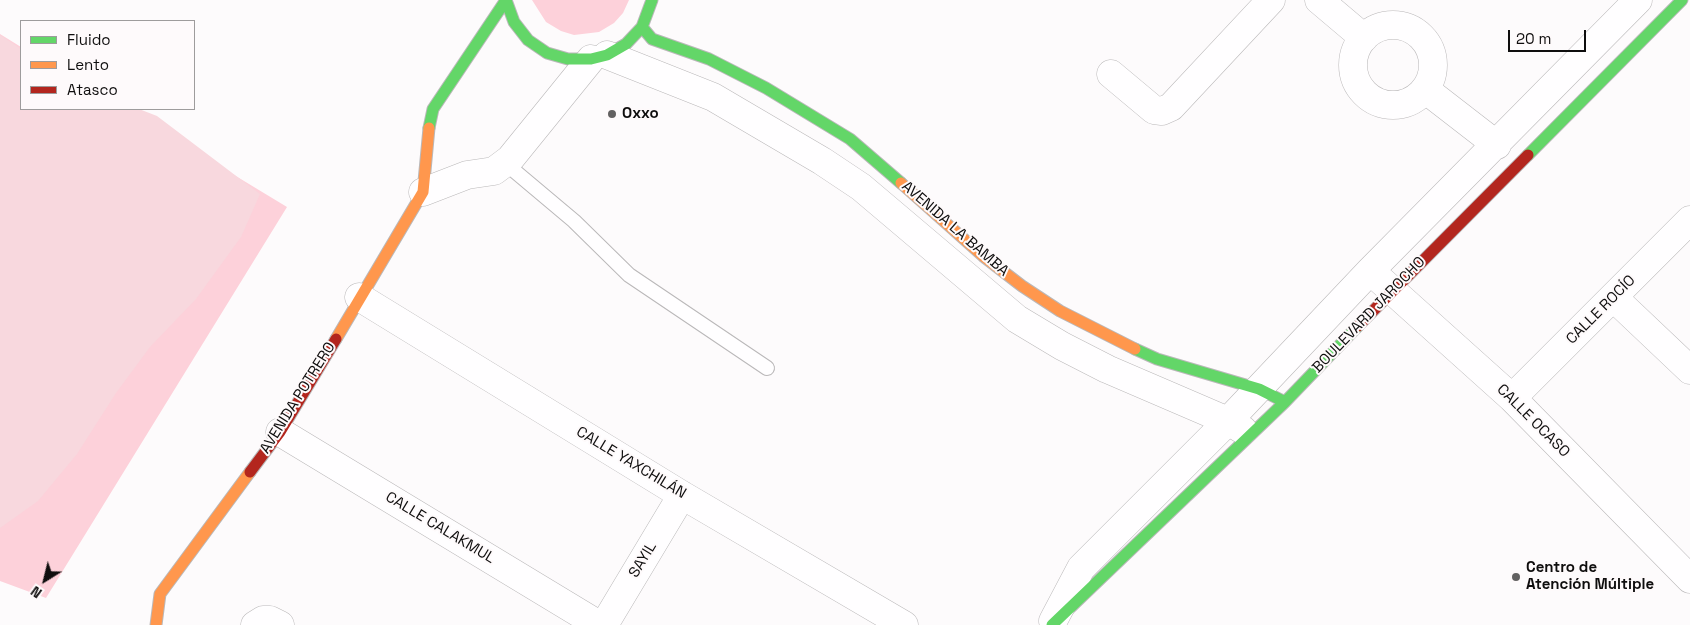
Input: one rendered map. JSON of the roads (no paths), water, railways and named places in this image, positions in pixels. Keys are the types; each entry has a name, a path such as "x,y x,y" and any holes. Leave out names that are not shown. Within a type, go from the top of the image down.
{"street":[{"path":"506,0 514,22 528,40 541,48 568,59 599,57 626,44 642,27 652,0"},
{"name":"AVENIDA POTRERO","path":"156,625 160,594 280,432 423,192 428,123 433,109 506,0"},
{"path":"1111,74 1154,110 1162,112 1171,108 1271,0"},
{"path":"1319,0 1364,38"},
{"name":"BOULEVARD JAROCHO","path":"1052,625 1081,568 1228,421 1370,271 1497,145 1638,0"},
{"name":"BOULEVARD JAROCHO","path":"1052,625 1285,402 1392,291 1682,0"},
{"path":"1384,26 1409,28 1428,44 1432,55 1433,73 1426,90 1408,103 1398,106 1387,105 1367,96 1355,78 1353,68 1357,47 1373,30 1384,26"},
{"name":"AVENIDA LA BAMBA","path":"642,27 652,39 709,59 766,88 850,139 983,256 1022,286 1060,311 1107,336 1157,359 1259,389 1285,402"},
{"path":"423,192 467,175 494,171 505,163 599,57"},
{"name":"AVENIDA LA BAMBA","path":"599,57 713,97 861,186 1017,318 1062,346 1106,369 1228,421 1251,435"},
{"path":"1426,90 1497,145"},
{"name":"CALLE ROCÍO","path":"1512,398 1690,220"},
{"name":"CALLE OCASO","path":"1370,271 1512,398 1690,580"},
{"name":"CALLE YAXCHILÁN","path":"359,297 682,495 904,625"},
{"path":"1614,298 1690,370"},
{"name":"CALLE CALAKMUL","path":"280,432 599,625"},
{"name":"SAYIL","path":"604,625 682,495"},
{"path":"255,625 260,621 270,620 280,625"}],"lane":[{"path":"505,163 574,221 629,275 767,368"}],"place":[{"name":"Oxxo","path":"612,114"},
{"name":"Centro de Atención Múltiple","path":"1516,577"}]}
